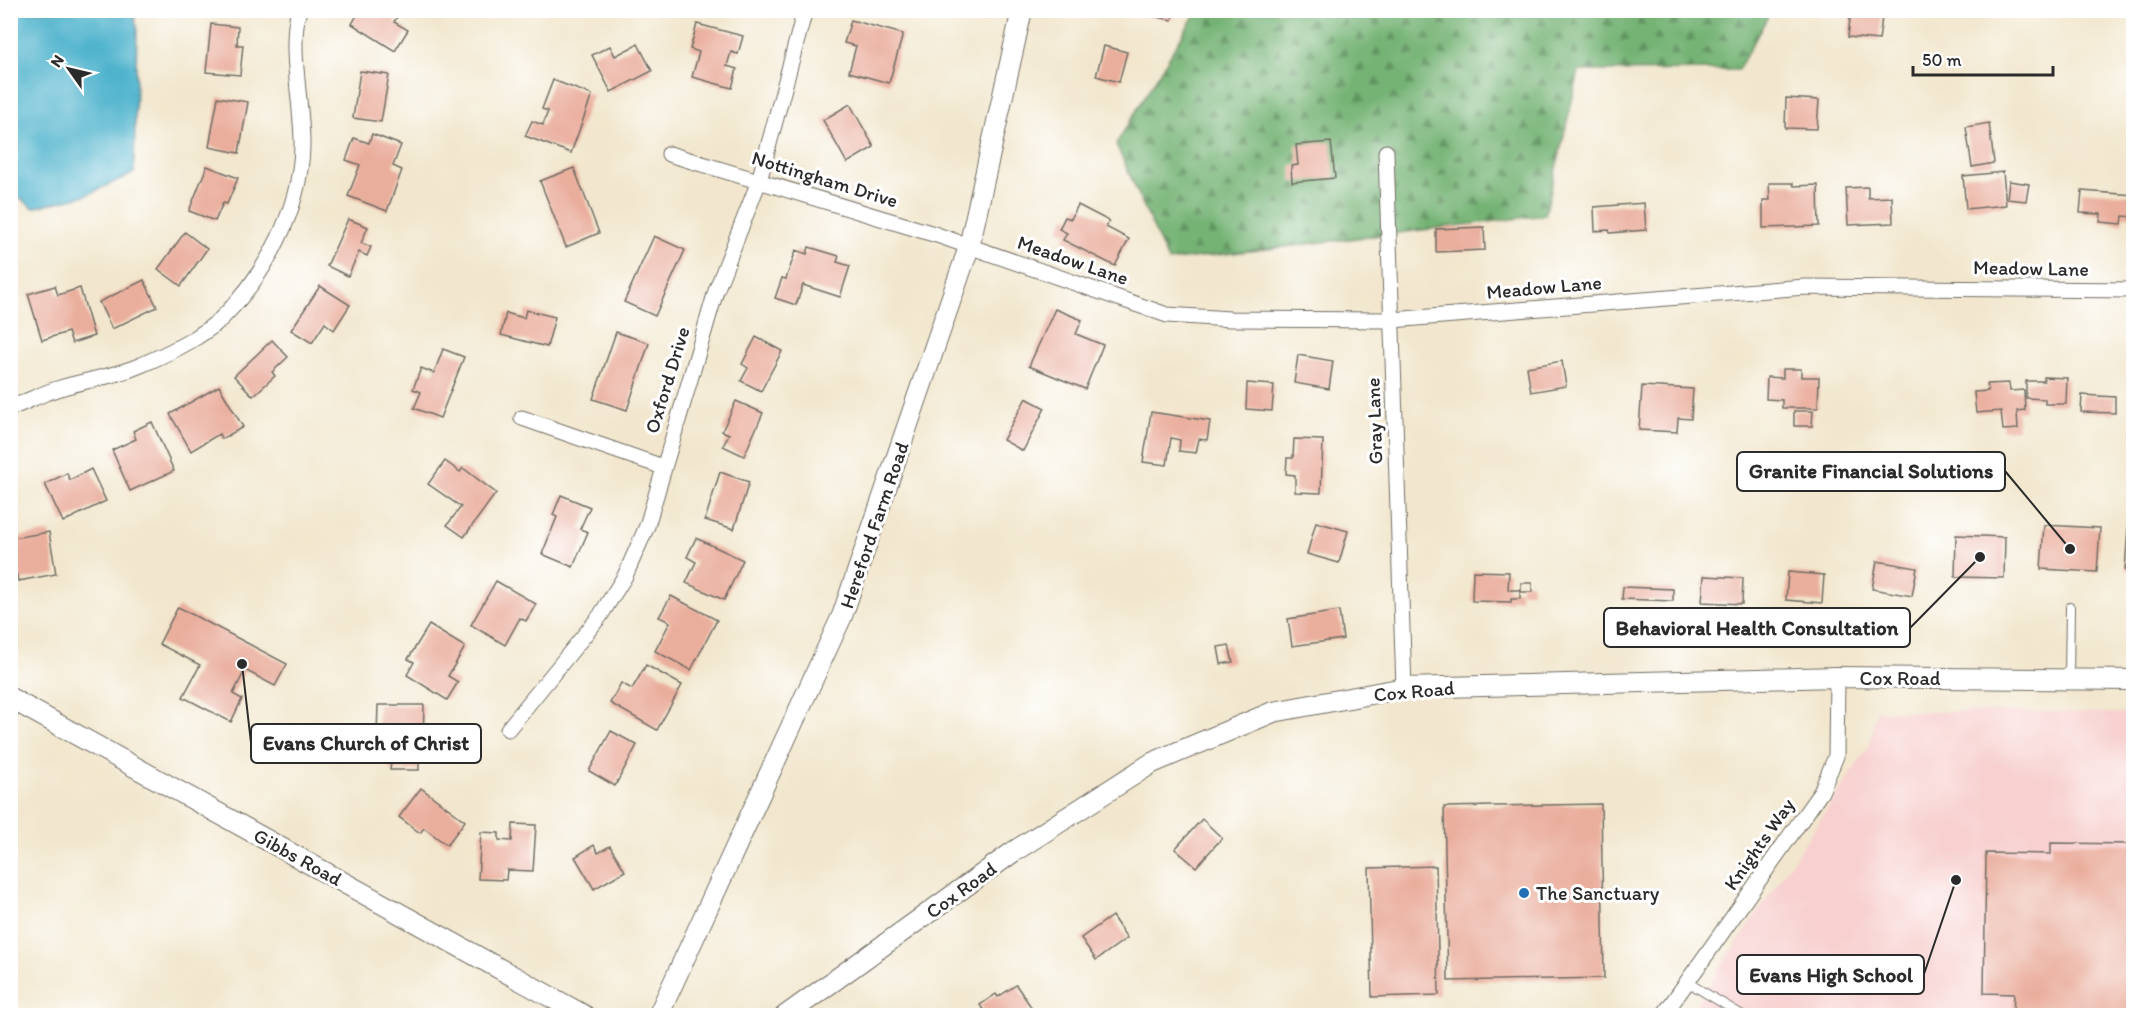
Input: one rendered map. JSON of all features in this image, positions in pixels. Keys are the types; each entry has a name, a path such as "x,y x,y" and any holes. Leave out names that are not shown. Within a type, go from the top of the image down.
{"street":[{"path":"10,408 57,389 139,366 190,341 222,317 250,284 273,252 288,215 298,181 302,147 295,52 299,10"},
{"name":"Oxford Drive","path":"508,729 594,624 625,576 646,526 716,291 759,181 805,10"},
{"name":"Hereford Farm Road","path":"658,1016 842,616 969,247 1022,10"},
{"name":"Gray Lane","path":"1386,152 1404,688"},
{"name":"Nottingham Drive","path":"669,154 937,235 969,247"},
{"name":"Meadow Lane","path":"969,247 1167,315 1230,319 1392,320 1805,286 2133,290"},
{"path":"522,417 663,467"},
{"name":"Cox Road","path":"785,1016 1013,852 1152,763 1273,712 1404,688 1837,677 2133,680"},
{"name":"Knights Way","path":"1663,1016 1821,792 1836,756 1837,677"},
{"name":"Gibbs Road","path":"10,698 585,1016"}],"lane":[{"path":"2069,679 2070,607"},
{"path":"1687,982 1744,1016"}],"shaded area":[{"path":"1876,711 2133,713 2133,1015 1688,1016 1870,745"}],"green space":[{"path":"1197,11 1771,11 1738,70 1579,71 1545,215 1168,261 1116,144"}],"water":[{"path":"10,11 133,11 137,28 134,173 87,195 33,208 11,191"}],"building":[{"path":"360,10 401,10 394,22 408,30 395,51 352,24"},
{"path":"1136,10 1174,10 1172,20 1135,13"},
{"path":"1851,10 1883,10 1879,40 1848,37"},
{"path":"851,20 903,34 889,83 849,72 856,46 844,43"},
{"path":"211,24 238,27 237,45 243,45 240,75 206,72"},
{"path":"697,24 743,36 738,54 731,52 727,66 737,69 732,88 692,77 699,52 690,49"},
{"path":"638,44 652,71 611,92 592,55 610,46 615,56"},
{"path":"1104,46 1127,52 1119,82 1096,76"},
{"path":"360,71 389,75 381,122 353,118"},
{"path":"553,80 592,95 571,153 525,136 532,121 543,125 548,111 542,109"},
{"path":"218,97 248,102 239,153 209,147"},
{"path":"1786,98 1819,100 1817,129 1785,128"},
{"path":"850,104 874,147 847,163 823,120"},
{"path":"1989,123 1994,163 1972,167 1966,127"},
{"path":"372,134 401,145 393,166 402,170 387,211 348,196 360,165 346,160 354,138 369,143"},
{"path":"1331,142 1335,178 1292,182 1291,166 1298,165 1296,145"},
{"path":"207,166 238,178 227,204 223,203 215,221 189,211"},
{"path":"574,168 599,233 566,247 540,181"},
{"path":"2003,172 2006,205 1966,209 1963,176"},
{"path":"2009,181 2029,184 2026,201 2007,199"},
{"path":"1769,183 1793,183 1794,186 1818,185 1819,226 1763,228 1763,200 1770,200"},
{"path":"1868,187 1868,198 1892,197 1893,223 1848,225 1846,188"},
{"path":"2082,191 2134,195 2134,217 2123,216 2122,224 2100,222 2101,214 2080,213"},
{"path":"1644,203 1646,230 1610,233 1609,230 1595,231 1594,207"},
{"path":"1078,205 1109,221 1106,227 1129,239 1115,266 1063,240 1067,233 1059,229 1065,217 1071,219"},
{"path":"348,219 368,227 361,243 371,247 367,256 359,252 348,276 327,266"},
{"path":"1484,227 1485,250 1436,252 1436,229"},
{"path":"185,232 207,249 181,286 158,269"},
{"path":"654,236 685,250 655,316 624,302"},
{"path":"809,247 839,256 837,262 850,266 840,297 803,285 796,305 775,298 782,278 786,279 796,250 807,254"},
{"path":"144,280 157,307 112,329 99,302"},
{"path":"55,286 58,295 80,288 94,336 72,343 68,332 42,340 28,294"},
{"path":"320,286 350,305 334,330 325,323 312,343 291,330"},
{"path":"1055,309 1082,320 1076,334 1103,345 1085,389 1029,366"},
{"path":"526,310 555,317 547,347 501,335 506,313 524,318"},
{"path":"10,331 14,346 10,347"},
{"path":"616,332 649,343 627,410 593,399"},
{"path":"756,337 782,351 761,391 741,381 748,368 742,364"},
{"path":"272,340 288,357 272,372 275,376 253,396 234,376"},
{"path":"443,349 464,357 440,418 414,408 421,392 413,389 421,368 434,373"},
{"path":"1298,355 1333,361 1329,389 1294,383"},
{"path":"1562,361 1566,386 1531,392 1527,367"},
{"path":"1783,369 1801,369 1801,377 1819,377 1818,408 1782,408 1782,400 1766,399 1767,377 1783,378"},
{"path":"2044,377 2067,378 2066,404 2045,404 2045,399 2026,398 2026,381 2044,381"},
{"path":"1247,383 1274,385 1272,411 1246,409"},
{"path":"2009,383 2010,391 2024,390 2025,410 2017,411 2018,429 2003,430 2001,411 1976,413 1974,392 1988,391 1987,384"},
{"path":"219,386 243,427 222,439 219,434 191,451 170,414"},
{"path":"1642,386 1693,389 1691,419 1678,418 1677,432 1639,430"},
{"path":"2082,395 2115,397 2115,413 2081,412"},
{"path":"1026,398 1045,408 1023,451 1003,440"},
{"path":"736,401 763,413 744,456 723,446 729,434 722,431"},
{"path":"1794,411 1813,411 1812,426 1794,426"},
{"path":"1151,412 1210,421 1207,440 1199,439 1196,453 1179,451 1180,440 1171,438 1167,465 1143,462"},
{"path":"152,422 174,471 130,491 112,450 136,439 133,431"},
{"path":"1294,439 1323,440 1321,493 1295,492 1295,475 1286,474 1287,458 1293,458"},
{"path":"445,461 460,472 463,468 496,493 464,537 447,525 461,507 428,484"},
{"path":"91,469 106,501 63,522 45,484 67,473 70,480"},
{"path":"720,472 749,482 734,529 705,520"},
{"path":"561,495 590,507 580,529 588,532 573,567 542,554 557,517 553,515"},
{"path":"1316,522 1348,531 1339,563 1307,554"},
{"path":"2044,525 2100,528 2097,572 2041,569"},
{"path":"2128,527 2134,527 2134,571 2125,570"},
{"path":"49,532 56,574 18,581 17,575 10,576 10,533 13,538"},
{"path":"1956,535 2005,537 2004,578 1955,577"},
{"path":"696,538 743,560 724,600 686,583 696,562 687,557"},
{"path":"1877,561 1917,568 1912,596 1872,589"},
{"path":"1473,571 1509,572 1508,590 1520,590 1520,599 1511,599 1511,602 1472,601"},
{"path":"1788,572 1824,575 1822,603 1786,600"},
{"path":"1704,576 1743,578 1742,604 1702,602"},
{"path":"496,581 536,604 526,621 520,618 505,645 471,625"},
{"path":"1521,583 1532,583 1532,592 1521,592"},
{"path":"1623,587 1673,589 1673,601 1622,599"},
{"path":"671,596 717,620 691,670 655,651 670,622 659,617"},
{"path":"178,607 287,664 275,686 245,670 233,694 242,699 231,722 183,697 200,665 159,644"},
{"path":"1339,611 1343,639 1292,646 1288,619"},
{"path":"429,625 465,647 448,676 458,682 447,700 407,675 414,662 408,659"},
{"path":"1229,645 1233,662 1221,664 1218,647"},
{"path":"646,665 682,685 657,730 610,703 621,683 632,689"},
{"path":"378,705 424,705 423,745 419,745 419,770 390,770 391,762 376,762"},
{"path":"611,731 637,745 615,786 589,771"},
{"path":"421,788 465,821 447,845 424,828 420,833 399,817"},
{"name":"The Sanctuary","path":"1601,804 1604,978 1448,981 1444,807"},
{"path":"1202,819 1222,838 1196,867 1175,849"},
{"path":"513,824 536,825 533,871 507,870 506,880 478,879 481,832 499,833 499,840 512,841"},
{"path":"2051,843 2134,844 2134,1016 2013,1016 2014,994 1984,993 1986,853 2051,854"},
{"path":"594,845 598,853 610,846 625,871 594,889 575,857"},
{"path":"1436,866 1439,995 1372,997 1369,868"},
{"path":"1112,916 1127,938 1096,960 1081,938"},
{"path":"1016,985 1032,1008 1022,1016 987,1016 980,1005 996,994 998,997"}],"place":[{"name":"Granite Financial Solutions","path":"2070,549"},
{"name":"Behavioral Health Consultation","path":"1980,557"},
{"name":"Evans Church of Christ","path":"242,664"},
{"name":"Evans High School","path":"1956,880"},
{"name":"The Sanctuary","path":"1524,893"}]}
